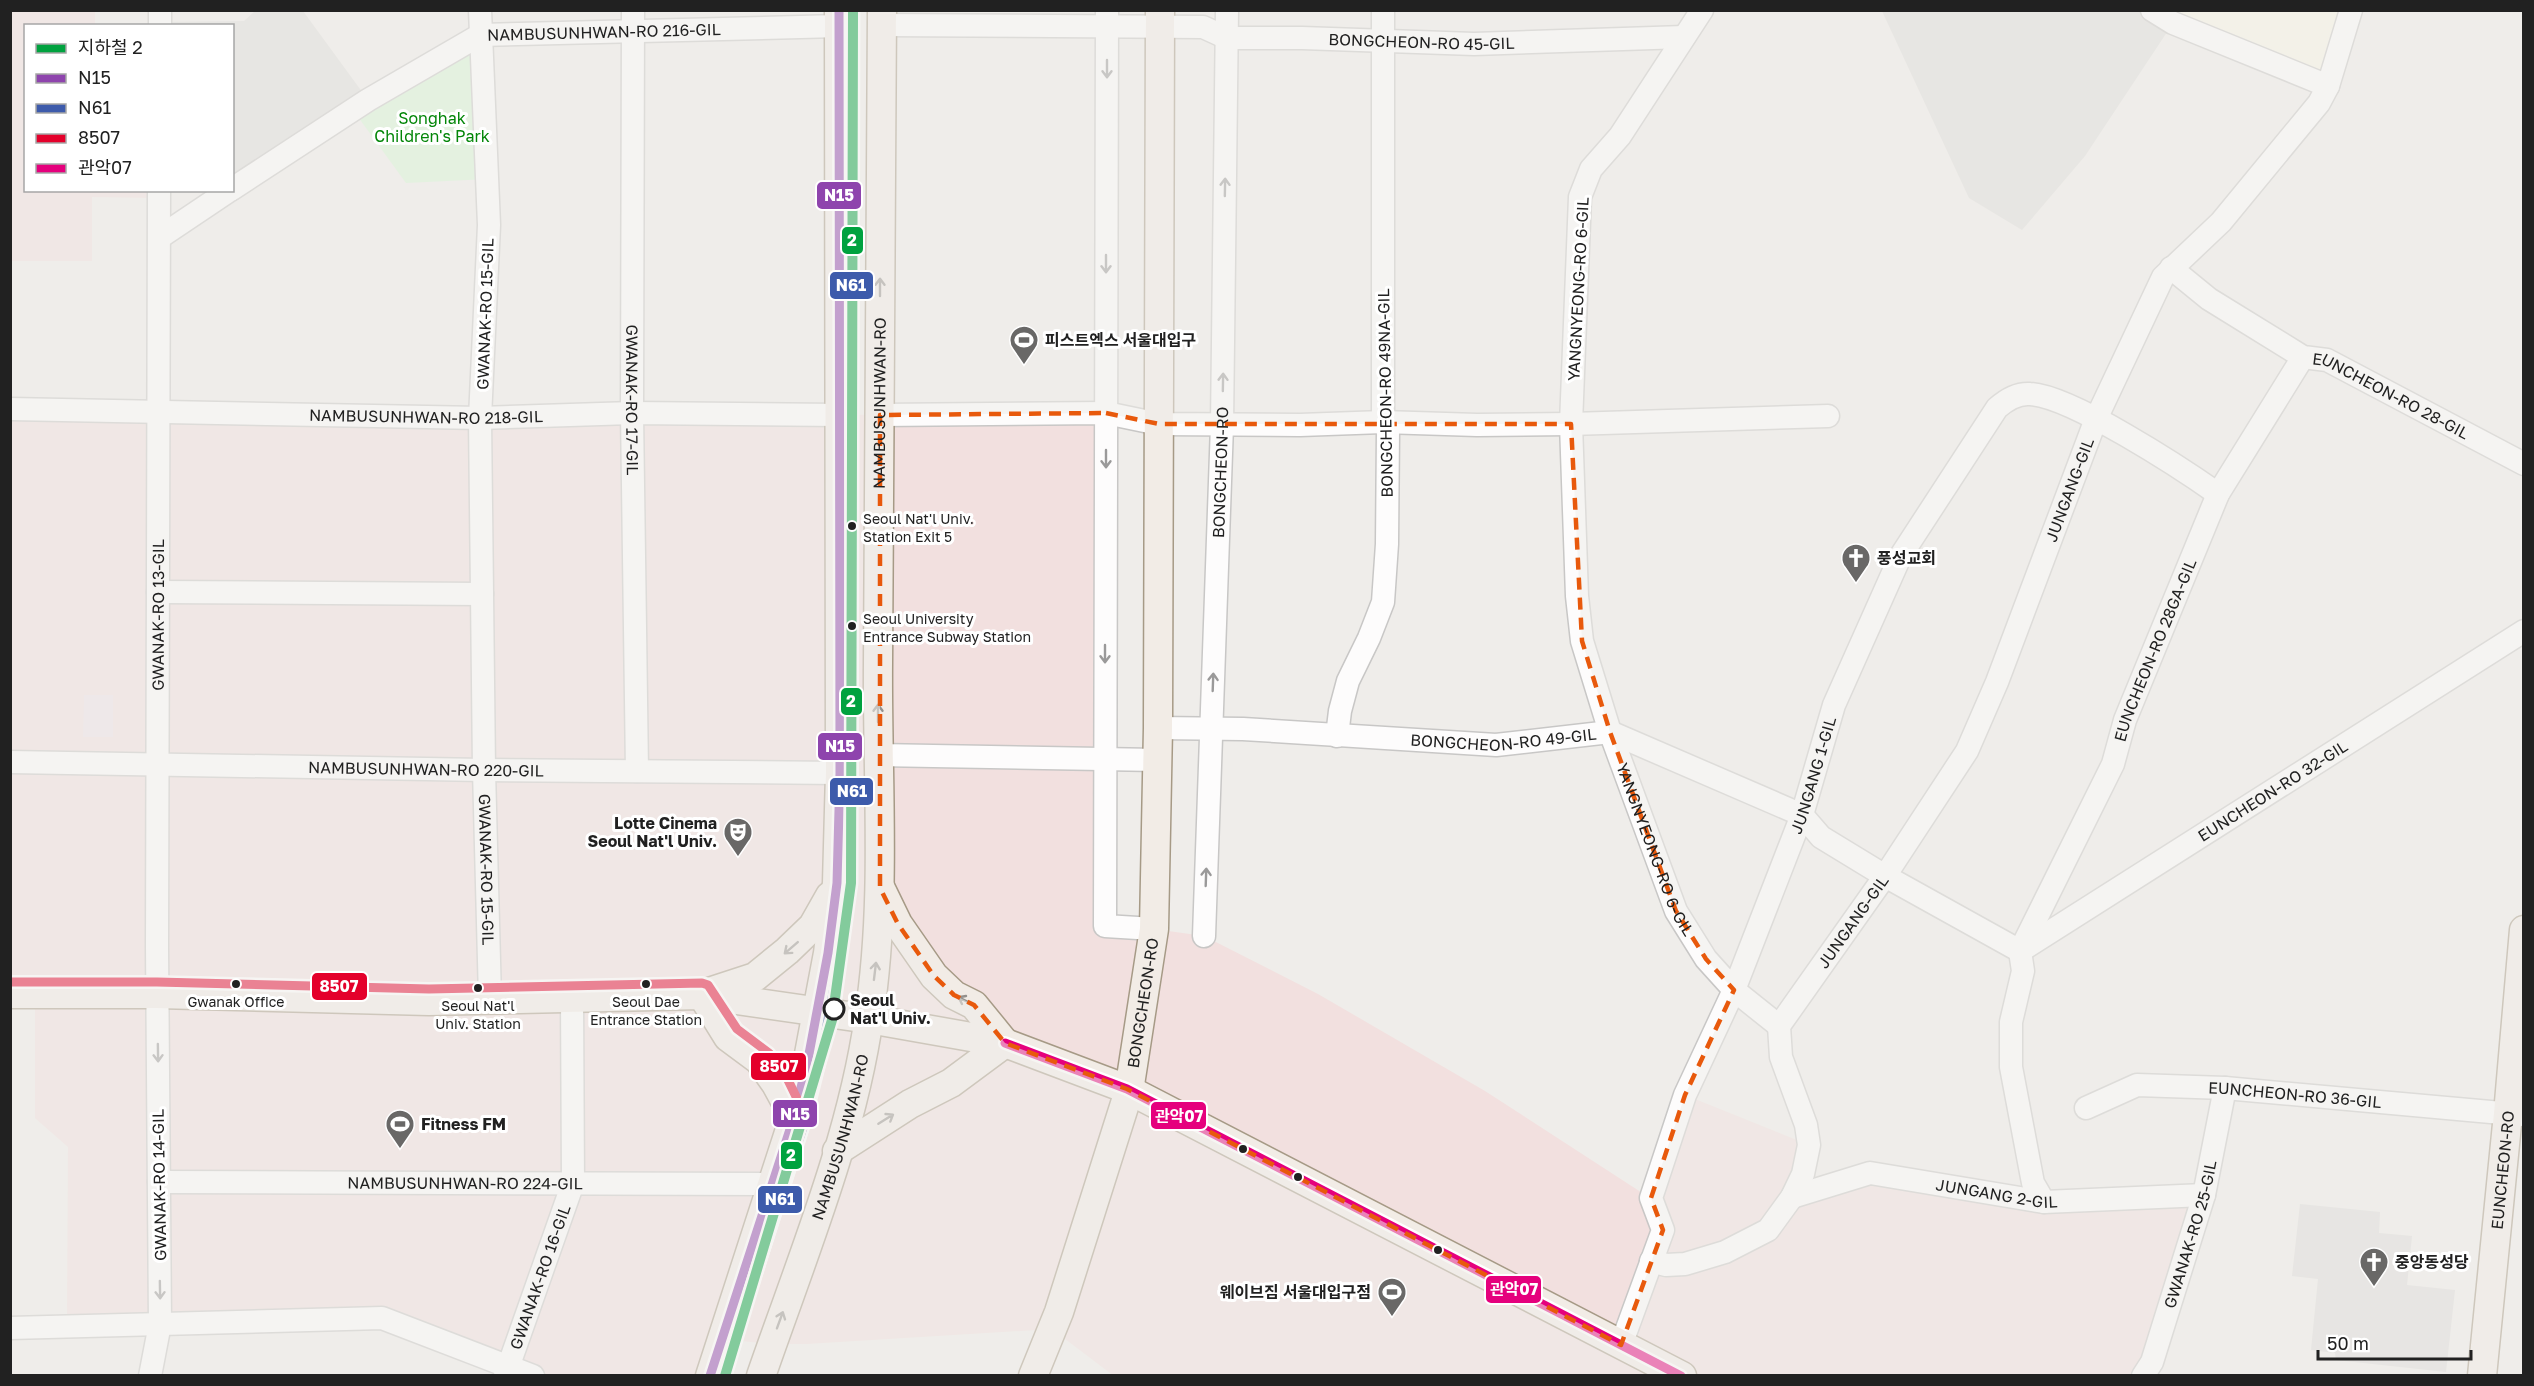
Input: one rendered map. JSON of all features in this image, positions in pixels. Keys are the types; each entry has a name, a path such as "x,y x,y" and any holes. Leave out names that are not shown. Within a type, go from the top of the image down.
{"main road":[{"path":"710,1376 794,1117 817,1011 837,883 840,774 839,18"},
{"name":"NAMBUSUNHWAN-RO","path":"761,1376 837,1151 860,1064 869,1019 876,959 880,888 878,755 882,18"},
{"name":"BONGCHEON-RO","path":"1033,1376 1059,1312 1129,1090 1154,929 1158,728 1160,19"},
{"path":"702,995 755,976 787,951 813,926 837,883"},
{"path":"880,888 898,924 934,976 954,995 974,1005 1005,1043"},
{"name":"EUNCHEON-RO","path":"2481,1376 2516,1114 2523,930"},
{"path":"10,994 157,994 429,1000 702,995 869,1019 1005,1043 1129,1090 1682,1376"},
{"path":"702,995 728,1037 759,1060 776,1084 794,1117"},
{"path":"837,1151 910,1104 951,1083 1005,1043"}],"street":[{"name":"GWANAK-RO 15-GIL","path":"480,10 489,225 480,418 484,770 490,999"},
{"name":"BONGCHEON-RO","path":"1204,936 1222,425 1227,10"},
{"name":"BONGCHEON-RO 49NA-GIL","path":"1337,736 1340,711 1348,681 1383,602 1387,544 1388,431 1383,422 1383,10"},
{"name":"YANGNYEONG-RO 6-GIL","path":"1702,10 1620,136 1591,169 1580,197 1571,424 1578,596 1582,640 1610,732 1676,911 1706,959 1734,990 1779,1026"},
{"path":"2152,10 2173,22 2328,86"},
{"name":"JUNGANG-GIL","path":"1779,1026 1885,876 1967,751 1983,717 2096,419 2163,277 2221,222 2319,103 2328,86 2351,10"},
{"name":"NAMBUSUNHWAN-RO 216-GIL","path":"234,188 368,100 480,35 633,20 839,18"},
{"name":"NAMBUSUNHWAN-RO","path":"882,18 1160,19"},
{"path":"1107,18 1105,926 1154,929"},
{"name":"BONGCHEON-RO 45-GIL","path":"1160,19 1203,27 1227,38 1474,44 1684,37"},
{"name":"GWANAK-RO 17-GIL","path":"633,20 632,413 637,771"},
{"name":"GWANAK-RO 13-GIL","path":"157,994 159,192"},
{"name":"NAMBUSUNHWAN-RO 216-GIL","path":"160,237 228,192"},
{"name":"EUNCHEON-RO 28-GIL","path":"2171,268 2209,300 2303,357 2327,360 2523,464"},
{"name":"EUNCHEON-RO 28GA-GIL","path":"2044,1202 2033,1183 2011,1067 2011,1022 2023,971 2020,951 2113,764 2125,720 2218,494 2303,357"},
{"name":"JUNGANG 1-GIL","path":"1651,1262 1663,1230 1651,1198 1685,1095 1734,990 1802,815 1834,705 1900,557 1997,408 2010,398 2031,394 2052,399 2096,419"},
{"name":"NAMBUSUNHWAN-RO 218-GIL","path":"10,409 159,410 480,418 632,413 839,415"},
{"path":"880,415 1106,413 1159,424 1222,425 1383,422 1478,425 1571,424 1828,416"},
{"name":"JUNGANG-GIL","path":"2096,419 2218,494"},
{"path":"158,592 482,594"},
{"name":"EUNCHEON-RO 32-GIL","path":"2020,951 2523,631"},
{"name":"BONGCHEON-RO 49-GIL","path":"1158,728 1243,729 1496,745 1610,732 1802,815 1821,837 1885,876"},
{"path":"878,755 1157,760"},
{"name":"NAMBUSUNHWAN-RO 220-GIL","path":"10,762 840,774"},
{"path":"1885,876 2020,951"},
{"name":"GWANAK-RO 14-GIL","path":"150,1376 160,1324 157,994"},
{"name":"GWANAK-RO 16-GIL","path":"507,1371 573,1183 572,998"},
{"path":"1621,1345 1651,1262 1666,1265 1685,1264 1725,1252 1768,1230 1792,1197 1803,1174 1809,1145 1806,1125 1781,1057 1779,1026"},
{"name":"EUNCHEON-RO 36-GIL","path":"2086,1108 2137,1084 2225,1088 2516,1114"},
{"name":"GWANAK-RO 25-GIL","path":"2144,1376 2156,1351 2204,1195 2225,1088"},
{"name":"JUNGANG 2-GIL","path":"1792,1197 1870,1173 2044,1202 2204,1195"},
{"name":"NAMBUSUNHWAN-RO 224-GIL","path":"159,1182 772,1184"},
{"path":"10,1328 382,1318 507,1371 533,1376"}],"highlighted area":[{"path":"1106,413 1159,424 1571,424 1582,641 1610,732 1676,911 1706,959 1734,990 1685,1095 1651,1198 1663,1230 1621,1345 1127,1089 1005,1043 974,1005 954,995 934,976 898,924 880,888 880,415"}],"shaded area":[{"path":"2152,10 2173,23 2085,156 2022,230 1969,198 1882,11"},
{"path":"11,11 95,11 95,24 24,24 24,192 159,192 159,198 92,197 92,261 11,261"},
{"path":"255,11 303,11 368,100 234,188 234,24 160,24 160,22 244,21"},
{"path":"2152,11 2351,11 2328,86"},
{"path":"11,409 839,415 1106,413 1106,926 1154,929 1204,936 1318,994 1485,1091 1650,1198 1685,1095 1809,1145 1793,1196 1870,1173 2044,1202 2204,1195 2143,1375 1114,1376 1052,1329 806,1344 771,1344 722,1339 710,1375 533,1375 382,1318 67,1327 68,1147 35,1118 35,995 11,994"},
{"path":"84,695 113,695 113,737 83,737"},
{"name":"중앙동성당","path":"2300,1204 2380,1212 2379,1233 2412,1236 2407,1285 2455,1290 2446,1372 2336,1360 2335,1353 2311,1350 2318,1279 2292,1276"}],"green space":[{"name":"Songhak Children's Park","path":"480,35 488,179 406,183 353,110"}],"metro line":[{"name":"2","path":"725,1376 832,1020 851,883 853,10"}],"transit line":[{"name":"N15","path":"710,1376 794,1117 809,1054 828,953 837,883 840,773 839,10"},
{"name":"N61","path":"723,1376 805,1121 821,1057 840,955 849,885 852,773 851,10"},
{"name":"8507","path":"10,982 157,982 429,989 702,983 708,985 737,1029 769,1053 787,1078 806,1117 723,1376"},
{"name":"관악07","path":"1005,1043 1127,1089 1681,1376"}],"place":[{"name":"피스트엑스 서울대입구","path":"1024,366"},
{"name":"Seoul Nat'l Univ. Station Exit 5","path":"852,526"},
{"name":"풍성교회","path":"1856,584"},
{"name":"Seoul University Entrance Subway Station","path":"852,626"},
{"name":"Lotte Cinema Seoul Nat'l Univ.","path":"738,858"},
{"name":"Gwanak Office","path":"236,984"},
{"name":"Seoul Dae Entrance Station","path":"646,984"},
{"name":"Seoul Nat'l Univ. Station","path":"478,988"},
{"name":"Seoul Nat'l Univ.","path":"834,1009"},
{"name":"Fitness FM","path":"400,1150"},
{"name":"중앙동성당","path":"2374,1288"},
{"name":"웨이브짐 서울대입구점","path":"1392,1318"}]}
